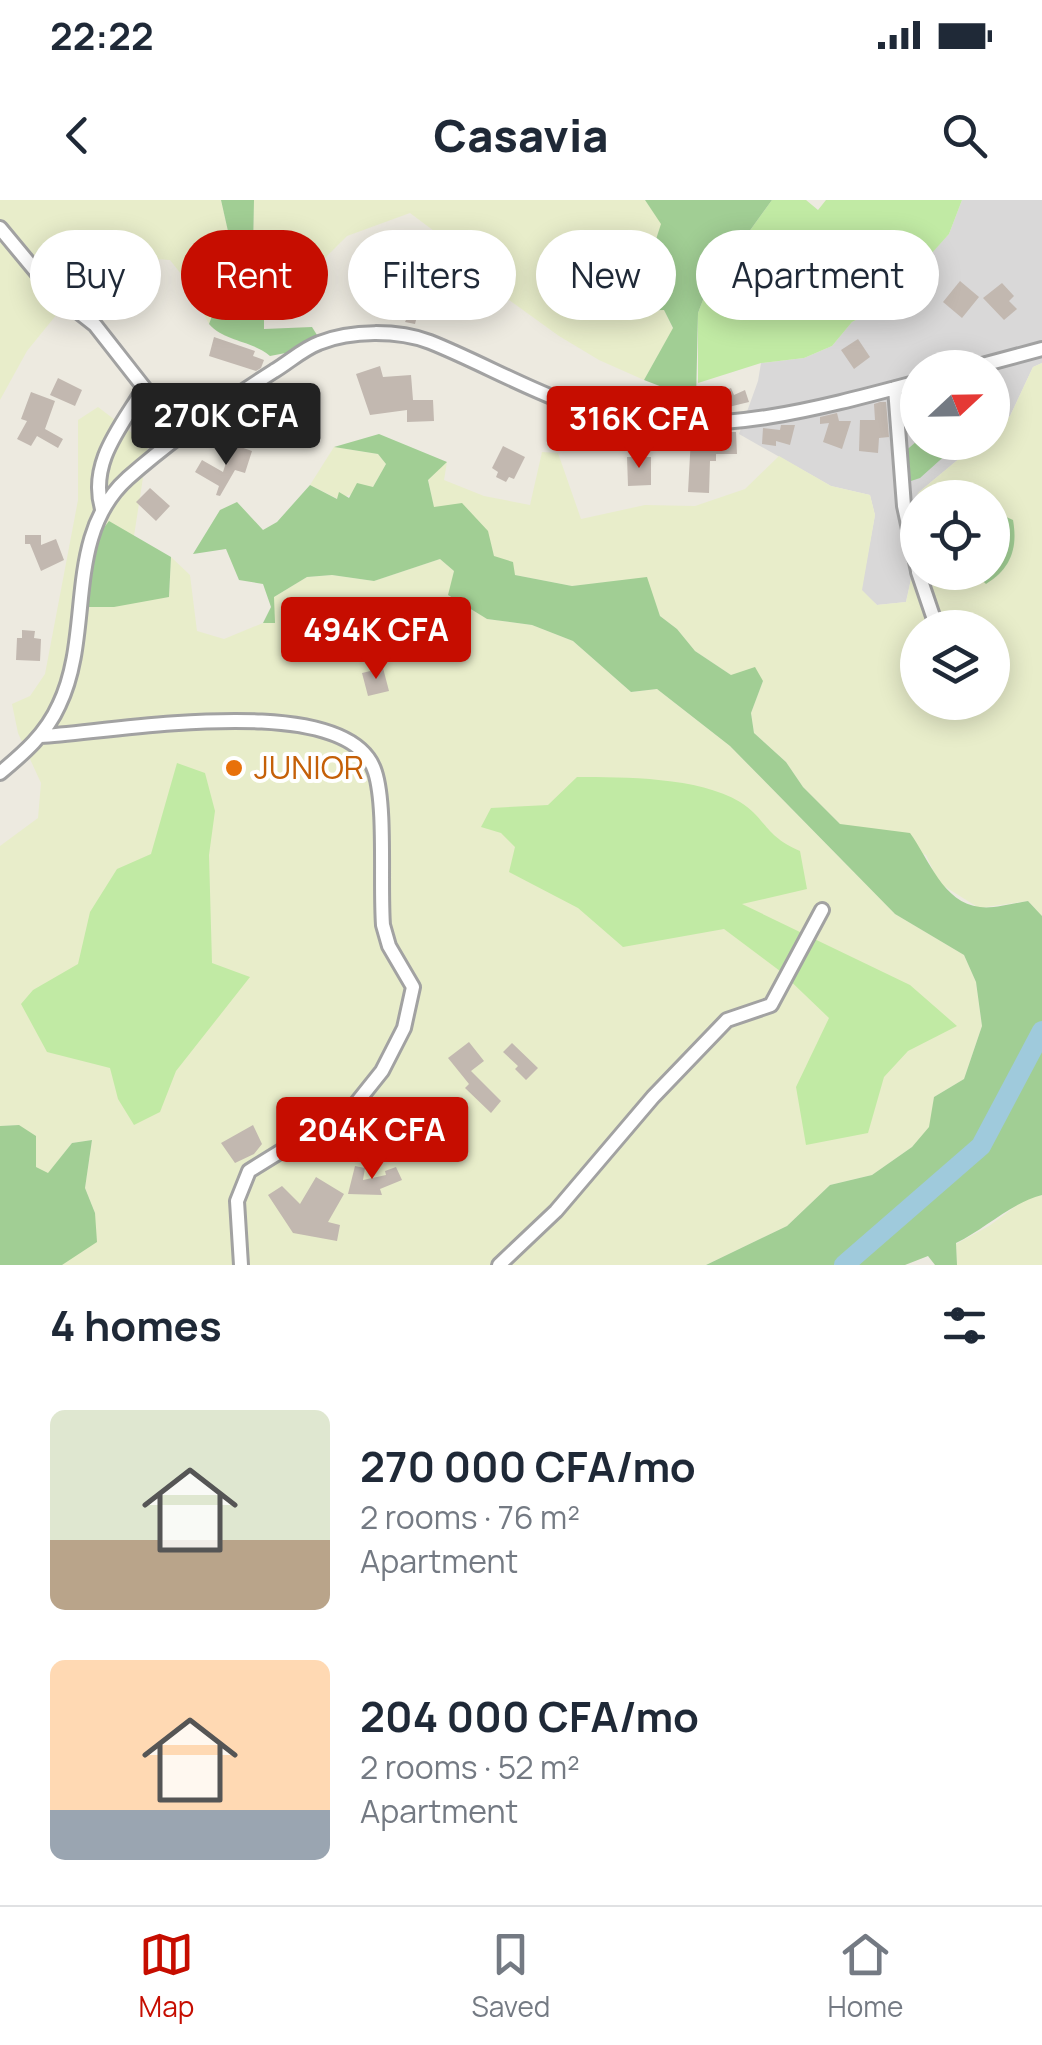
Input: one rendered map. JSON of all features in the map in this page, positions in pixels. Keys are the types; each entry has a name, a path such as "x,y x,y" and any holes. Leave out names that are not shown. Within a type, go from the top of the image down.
{"street":[{"path":"0,228 53,292 95,325 182,436"},
{"path":"0,773 41,736 59,707 71,670 89,548 102,509 128,478 234,396 322,342 353,334 412,336 576,406 639,421 730,422 900,387"},
{"path":"1010,358 1042,349"},
{"path":"896,388 902,480"},
{"path":"102,509 97,483 102,460 143,390"},
{"path":"41,736 177,720 295,724 347,740 365,753 376,773 383,925 413,988 410,1013 382,1071 354,1106 248,1171 238,1201 241,1265"},
{"path":"499,1265 556,1211 653,1096 728,1020 771,1005 822,910"}],"shaded area":[{"path":"962,200 1042,200 1042,363 1033,367 1010,416 1010,350 900,350 897,458 958,460 933,480 900,480 900,590 909,590 906,602 877,605 861,591 875,515 870,495 831,486 739,434 761,363 804,358 832,346 856,320 939,320 939,245 949,234"}],"green space":[{"path":"0,200 221,200 228,230 181,230 181,274 170,260 161,259 161,230 30,230 30,320 52,320 27,351 0,400"},
{"path":"221,200 254,200 253,230 228,230"},
{"path":"254,200 645,200 662,224 660,230 536,230 536,319 516,305 516,230 433,230 410,213 363,230 348,230 348,236 328,255 328,230 253,230"},
{"path":"645,200 772,200 750,230 696,230 696,400 644,380 673,328 669,320 676,320 676,230 659,230 661,224"},
{"path":"772,200 806,200 818,210 826,200 962,200 949,234 939,245 939,230 750,230"},
{"path":"211,320 264,320 264,329 312,327 317,335 296,351 270,356 209,324"},
{"path":"537,320 669,320 673,329 644,380 559,336"},
{"path":"698,320 856,320 832,346 804,358 761,363 698,383"},
{"path":"1042,363 1042,916 1028,901 979,908 939,883 926,855 840,824 803,787 786,762 754,733 751,713 763,681 731,675 695,651 660,616 646,578 572,586 515,575 494,556 487,531 434,508 428,479 447,462 444,480 484,496 530,505 542,452 558,453 581,519 645,505 695,506 745,489 779,456 831,486 870,495 875,515 862,590 877,605 906,602 909,590 1010,590 1010,480 933,480 958,460 1010,460 1010,416 1033,367"},
{"path":"98,407 148,445 134,536 109,522 97,538 89,606 169,597 171,557 190,575 197,631 224,639 263,623 274,623 274,597 307,577 332,575 374,581 440,559 454,571 449,596 487,619 532,625 573,641 631,692 657,689 730,746 895,914 964,955 976,982 982,1026 964,1079 934,1097 930,1127 912,1147 872,1175 830,1185 787,1226 706,1265 62,1265 95,1213 85,1188 92,1140 72,1143 48,1174 36,1168 19,1125 0,1126 0,846 38,818 41,783 18,733 12,704 30,696 45,674 78,500 78,420"},
{"path":"379,434 447,462 428,480 434,507 462,503 488,531 494,556 513,562 515,575 572,586 647,577 660,616 695,651 731,675 755,667 763,681 751,713 754,733 786,762 803,787 840,824 910,833 938,878 967,904 998,907 1028,901 1042,916 1042,1195 956,1243 957,1265 935,1265 928,1256 905,1265 706,1265 787,1226 830,1185 872,1175 912,1147 929,1127 934,1097 964,1079 982,1026 976,982 964,955 895,914 730,746 657,689 631,692 573,641 532,625 487,619 448,595 454,571 440,559 374,581 332,575 307,577 274,597 275,623 263,623 271,607 263,584 239,580 226,549 193,554 220,510 237,502 263,530 277,522 310,485 337,499 339,492 349,498 357,483 373,487 386,464 378,454 334,447"},
{"path":"334,447 378,454 386,464 373,487 338,499 310,485"},
{"path":"897,458 940,460 920,478 904,480"},
{"path":"1010,519 1014,540 1010,559"},
{"path":"109,521 171,557 169,597 114,607 88,607 96,538"},
{"path":"177,763 205,773 215,811 209,855 212,963 250,977 176,1071 160,1112 134,1125 118,1099 110,1068 47,1052 21,1004 33,990 78,964 90,912 117,869 151,854"},
{"path":"577,777 683,783 740,802 779,839 800,851 807,889 742,904 910,985 957,1026 908,1051 884,1077 868,1133 806,1145 796,1087 829,1018 780,971 724,929 623,947 578,908 509,872 515,847 501,833 481,827 491,808 548,805"},
{"path":"19,1125 36,1136 36,1167 48,1173 72,1143 92,1140 85,1188 95,1213 97,1242 62,1265 0,1265 0,1126"},
{"path":"1042,1195 1042,1265 957,1265 956,1244 1024,1200"}],"building":[{"path":"960,281 979,297 962,318 943,302"},
{"path":"1002,283 1014,296 1009,301 1017,309 1004,320 983,298"},
{"path":"214,337 255,351 253,356 264,360 261,368 256,371 209,356"},
{"path":"858,339 870,357 854,369 841,350"},
{"path":"380,366 383,377 411,375 413,400 433,400 434,421 407,422 407,410 370,415 356,374"},
{"path":"58,378 82,390 75,406 50,395"},
{"path":"194,383 214,392 210,402 180,418 167,401 175,395 183,407"},
{"path":"731,388 734,395 745,390 749,402 704,413 699,401"},
{"path":"31,392 55,401 45,429 63,439 58,448 37,436 31,446 17,439 27,421 21,419"},
{"path":"266,392 279,403 287,393 315,415 302,430 298,426 290,443 250,427"},
{"path":"886,402 889,437 879,438 878,453 859,451 860,420 875,420 874,404"},
{"path":"837,413 839,421 851,421 842,449 823,442 829,423 820,424 820,417"},
{"path":"781,425 795,425 790,445 776,441 776,446 762,444 763,428 780,430"},
{"path":"721,432 736,432 737,454 716,454 716,461 710,461 709,493 688,492 691,437 721,437"},
{"path":"232,444 252,451 245,473 235,470 220,496 216,495 219,486 195,472 202,460 223,472"},
{"path":"503,446 525,457 514,479 509,477 506,482 496,477 498,472 492,468"},
{"path":"627,457 651,457 651,485 628,486"},
{"path":"150,488 170,506 156,521 136,502"},
{"path":"25,535 41,535 41,545 56,539 64,560 41,571 30,544 25,544"},
{"path":"22,630 35,631 34,638 41,639 40,661 16,660 17,638 22,638"},
{"path":"383,668 389,691 368,696 362,673"},
{"path":"469,1042 484,1061 471,1071 501,1101 491,1113 465,1088 469,1084 448,1058"},
{"path":"512,1043 538,1068 526,1080 503,1052"},
{"path":"253,1125 262,1144 254,1154 235,1163 221,1143"},
{"path":"355,1166 365,1168 363,1180 386,1175 385,1171 396,1167 402,1180 380,1189 382,1195 348,1194"},
{"path":"316,1177 344,1194 328,1222 340,1225 337,1241 293,1233 268,1195 282,1186 300,1204"}],"waterway":[{"path":"844,1265 981,1146 1042,1031"}],"place":[{"name":"JUNIOR","path":"234,768"}]}
